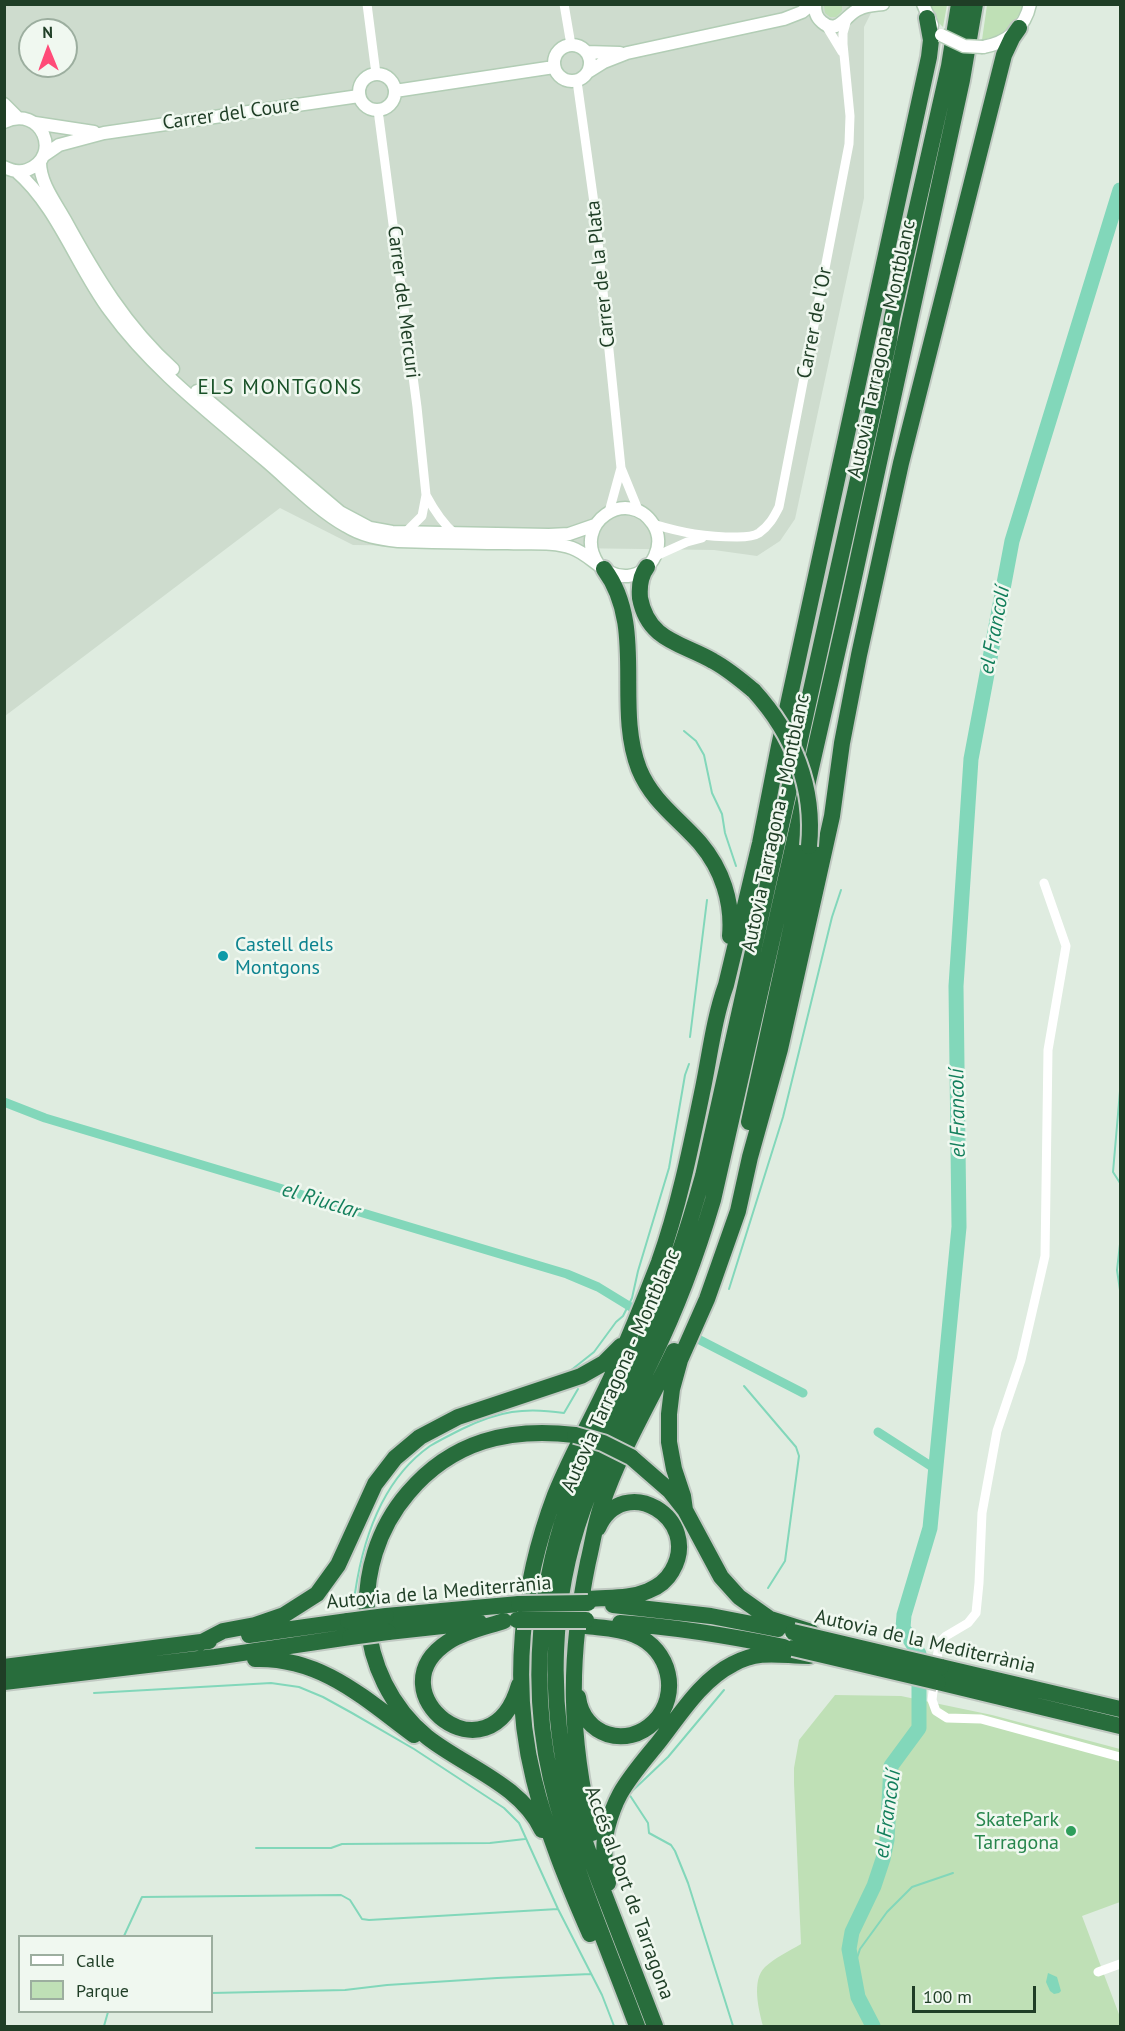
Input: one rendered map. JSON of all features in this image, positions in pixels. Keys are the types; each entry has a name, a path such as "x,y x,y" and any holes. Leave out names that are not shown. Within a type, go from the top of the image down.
{"highway":[{"name":"Autovia Tarragona - Montblanc","path":"555,1550 567,1508 583,1469 647,1334 679,1257 703,1176 890,340 892,318 949,66 959,4"},
{"name":"Autovia Tarragona - Montblanc","path":"561,1626 563,1584 583,1509 607,1451 671,1319 713,1200 848,605 962,80 975,4"},
{"path":"719,1004 726,986 760,843 788,704 930,57 931,40 925,12"},
{"path":"685,1510 669,1442 672,1389 680,1360 707,1299 738,1210 780,1049 832,816 842,743 859,655 925,365 1004,55 1019,28"},
{"path":"831,513 884,335 892,318"},
{"path":"651,562 641,577 640,597 648,618 658,633 670,642 724,667 754,691 779,723 799,762 809,803 809,846 731,1204"},
{"path":"514,1615 459,1636 433,1657 424,1676 424,1685 428,1700 439,1718 454,1727 471,1729 484,1727 497,1721 512,1704 519,1686 528,1591 541,1534 564,1475 628,1339 659,1261 674,1215 690,1151 719,1004 730,932 730,914 725,887 716,867 706,850 658,801 640,771 630,732 629,664 623,606 614,583 601,566"},
{"path":"842,743 842,685 849,627 848,605"},
{"path":"745,986 744,968 759,869 760,843"},
{"path":"652,2019 628,1937 593,1835 578,1761 572,1690 579,1612 602,1502 691,1312 750,1157"},
{"path":"200,1642 223,1632 284,1616 316,1594 338,1565 375,1484 395,1458 420,1437 458,1417 566,1382 593,1370 628,1339"},
{"path":"590,1935 567,1893 537,1820 513,1794 417,1728 401,1708 380,1674 374,1660 367,1626 367,1590 372,1558 385,1526 403,1498 445,1459 477,1443 497,1437 537,1432 575,1435 603,1443 631,1457 659,1479 685,1510 715,1568 730,1588 793,1640 765,1654 734,1663 712,1679 689,1704 629,1780 614,1806 606,1830 604,1855 608,1883"},
{"path":"583,1601 632,1596 651,1591 670,1575 678,1560 678,1535 672,1521 661,1510 642,1502 626,1503 611,1510 601,1521 593,1539"},
{"name":"Accés al Port de Tarragona","path":"555,1550 547,1587 540,1656 541,1703 550,1776 573,1856 637,2026"},
{"name":"Autovia de la Mediterrània","path":"4,1667 200,1642 387,1624 514,1615 583,1601 674,1611 793,1640 822,1656 1120,1709"},
{"name":"Autovia de la Mediterrània","path":"514,1615 561,1626 586,1623 656,1625 726,1635 793,1640 825,1639 939,1675 1120,1726"},
{"path":"575,1651 579,1704 592,1727 610,1735 632,1734 644,1730 660,1714 668,1696 669,1674 666,1664 652,1646 636,1635 625,1631 586,1623"},
{"name":"Accés al Port de Tarragona","path":"561,1626 555,1674 557,1715 562,1757 571,1797 598,1877 652,2019"},
{"name":"Autovia de la Mediterrània","path":"4,1682 215,1657 349,1629"},
{"path":"215,1657 238,1660 283,1660 312,1667 340,1681 433,1748 488,1777"},
{"path":"521,1669 524,1720 534,1779 553,1843 590,1935 632,2026"}],"main road":[{"path":"588,72 590,62 586,52 578,46 571,45 559,50 555,56 556,73 563,79 577,81 604,62 627,53 784,19 814,4 817,17 824,24"},
{"path":"848,18 851,4"},
{"path":"784,19 805,19 837,26 858,9 883,4"},
{"path":"914,4 925,12 941,35 955,44 983,47 1000,43 1019,28 1031,7"},
{"path":"586,52 627,53"},
{"path":"395,91 554,67"},
{"path":"376,74 387,77 395,91 389,106 378,110 364,105 359,96 360,84 364,79 376,74"},
{"name":"Carrer del Coure","path":"10,169 30,169 59,145 104,133 359,96"},
{"path":"4,104 18,118 4,122"},
{"name":"Carrer del Coure","path":"18,118 75,131 104,133"},
{"path":"10,169 27,181 44,203 91,285 138,347 192,397 344,525 375,538 398,541 539,544 569,547 581,551 617,575 626,576 640,572 651,562 658,540 653,524 639,512 620,509 609,512 595,525 569,534 455,534 392,532 370,528 340,512 162,360 139,336 102,284 44,182 40,170 45,139 35,123"},
{"path":"595,525 591,543 592,553 601,566"}],"street":[{"path":"367,4 376,74"},
{"path":"564,4 571,45"},
{"name":"Carrer de l'Or","path":"653,524 689,535 750,536 759,534 772,522 779,507 849,144 850,116 843,54 843,33 848,18"},
{"name":"Carrer de l'Or","path":"824,24 843,54"},
{"name":"Carrer de la Plata","path":"577,81 594,203 621,468 639,512"},
{"name":"Carrer del Mercuri","path":"378,110 417,407 426,495 422,516 406,532"},
{"name":"Carrer de la Plata","path":"609,512 621,468"},
{"name":"Carrer del Mercuri","path":"426,495 434,511 455,534"},
{"name":"Carrer de l'Or","path":"651,562 687,542 707,537"},
{"path":"1044,884 1066,946 1048,1050 1046,1256 1021,1360 995,1441 982,1513 976,1613 968,1623 939,1643 932,1700 936,1712 947,1718 981,1719 1120,1757"},
{"path":"1098,1972 1120,1964"}],"shaded area":[{"path":"5,5 875,5 864,27 864,198 795,519 780,541 757,556 714,550 353,545 280,508 5,716"},
{"path":"1048,1973 1057,1977 1061,1991 1059,1993 1054,1994 1050,1991 1046,1982"}],"green space":[{"path":"824,5 842,5 842,11 836,17 830,17 825,13"},
{"path":"930,5 947,5 943,27 938,22"},
{"path":"987,5 1023,5 1017,18 1008,28 996,36 982,40"},
{"path":"835,1695 901,1696 992,1715 1120,1749 1120,1902 1082,1916 1120,2017 1120,2026 763,2026 757,1996 761,1973 773,1961 801,1944 794,1783 799,1740"}],"waterway":[{"name":"el Francolí","path":"873,2026 858,1997 849,1949 852,1932 874,1886 883,1859 887,1840 891,1766 919,1728 919,1654 903,1628 904,1615 930,1528 959,1227 956,986 971,759 1012,541 1120,190"},
{"path":"684,731 696,741 704,755 712,793 722,814 725,833 736,866"},
{"path":"729,1289 783,1117 832,917 841,890"},
{"path":"690,1037 707,900"},
{"path":"570,1371 594,1352 623,1316 632,1298 669,1168 685,1075 689,1064"},
{"path":"1120,1091 1113,1172 1120,1183"},
{"name":"el Riuclar","path":"4,1102 45,1118 567,1274 598,1287 634,1309"},
{"path":"1120,1244 1117,1270 1120,1290"},
{"name":"el Riuclar","path":"694,1337 803,1393"},
{"path":"744,1386 796,1447 799,1456 785,1561 768,1588"},
{"path":"336,1599 355,1593 363,1552 378,1512 400,1475 430,1446 462,1429 500,1414 536,1410 564,1413 578,1389"},
{"name":"el Riuclar","path":"878,1432 937,1470"},
{"path":"94,1693 271,1683 299,1687 323,1697 414,1749 504,1808 519,1823 558,1909 602,1995 614,2026"},
{"path":"724,1690 668,1757 629,1794 648,1823 649,1833 671,1845 675,1851 688,1883 733,2026"},
{"path":"256,1848 331,1848 342,1844 490,1843 525,1839"},
{"path":"852,1973 860,1949 887,1912 912,1887 953,1873"},
{"path":"124,1935 142,1897 341,1895 350,1900 362,1919 369,1920 558,1909"},
{"path":"213,1993 345,1990 387,1985 591,1974"},
{"path":"104,2026 108,2013"}],"place":[{"name":"Castell dels Montgons","path":"223,956"},
{"name":"SkatePark Tarragona","path":"1071,1831"}],"district":[{"name":"ELS MONTGONS","path":"280,388"}]}
